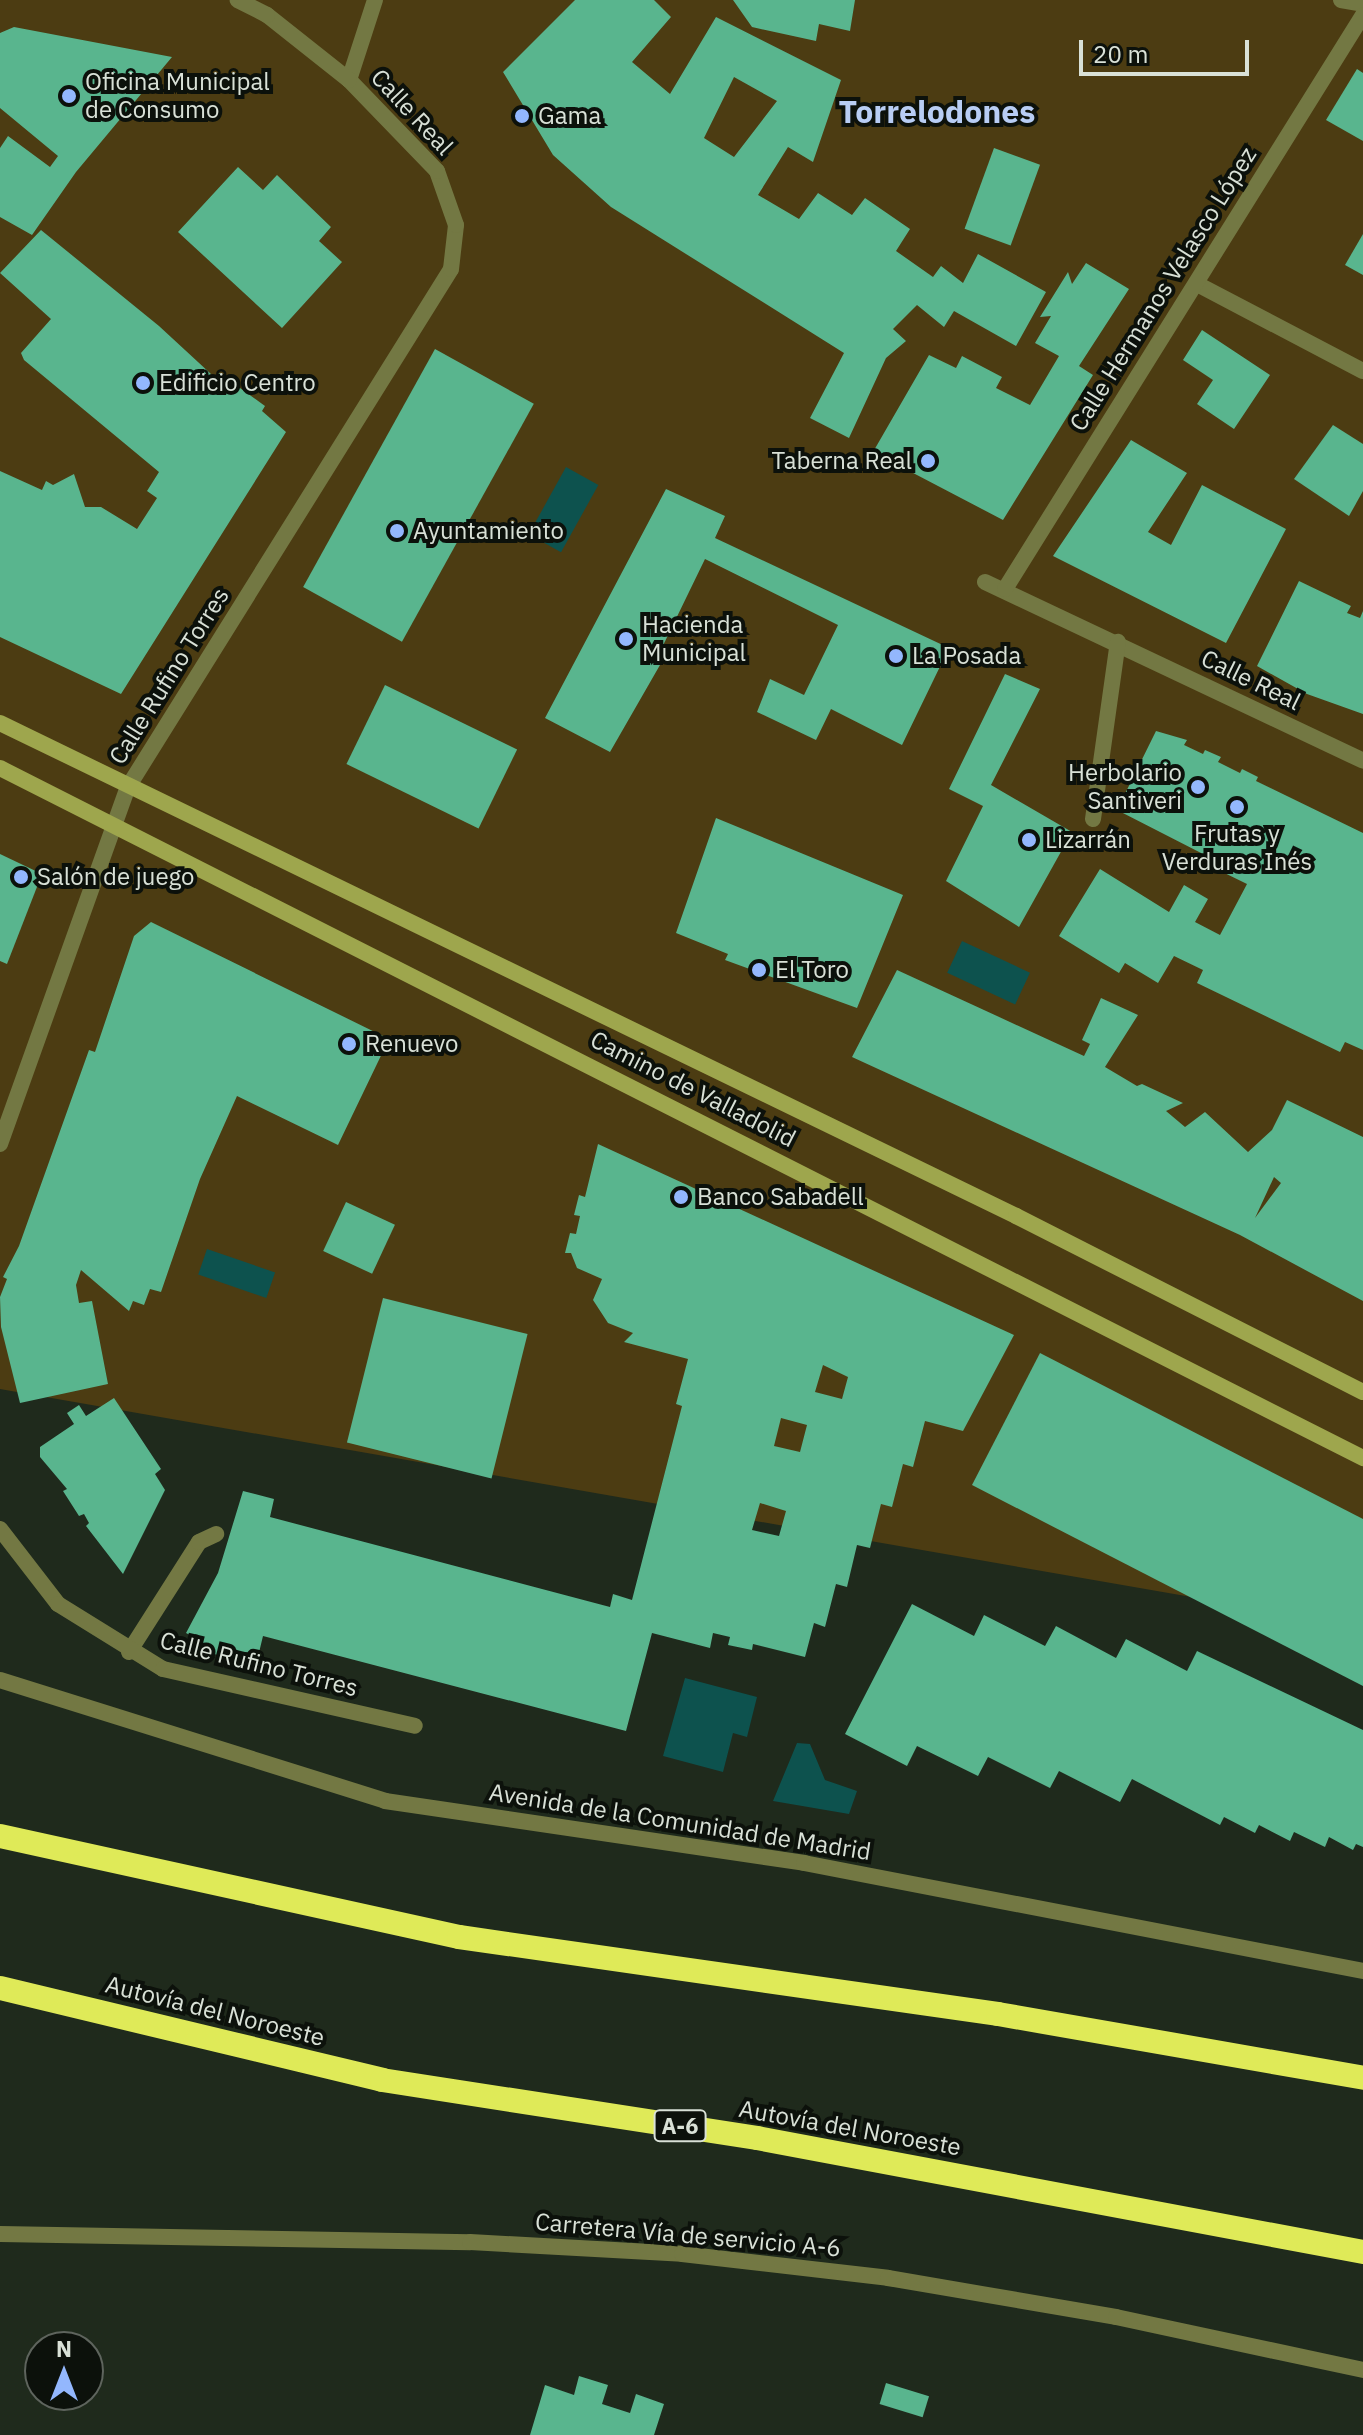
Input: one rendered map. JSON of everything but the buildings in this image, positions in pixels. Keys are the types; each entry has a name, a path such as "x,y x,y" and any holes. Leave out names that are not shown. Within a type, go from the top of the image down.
{"highway":[{"path":"0,1836 459,1937 998,2014 1363,2078"},
{"name":"Autovía del Noroeste","path":"0,1988 382,2080 757,2138 1363,2252"}],"street":[{"name":"Calle Real","path":"238,0 267,15 349,80 437,171 456,225 451,269"},
{"path":"349,80 375,0"},
{"path":"1341,0 1363,4"},
{"name":"Calle Hermanos Velasco López","path":"1005,589 1363,15"},
{"name":"Calle Rufino Torres","path":"0,1144 112,823 128,787 451,269"},
{"path":"1197,284 1363,371"},
{"name":"Calle Real","path":"985,582 1118,642 1363,761"},
{"path":"1093,819 1118,642"},
{"name":"Camino de Valladolid","path":"0,723 1002,1209 1363,1392"},
{"name":"Camino de Valladolid","path":"0,768 1363,1458"},
{"name":"Calle Rufino Torres","path":"0,1529 58,1604 129,1652 163,1669 415,1726"},
{"path":"129,1652 199,1542 216,1534"},
{"name":"Avenida de la Comunidad de Madrid","path":"0,1680 385,1801 804,1863 1363,1971"},
{"name":"Carretera Vía de servicio A-6","path":"0,2234 470,2242 682,2254 888,2278 1116,2317 1363,2370"}],"shaded area":[{"path":"0,0 1363,0 1363,1627 0,1389"}],"water":[{"path":"566,467 598,485 561,552 529,534"},
{"path":"962,941 1030,973 1015,1004 947,973"},
{"path":"207,1249 275,1272 266,1298 198,1275"},
{"path":"685,1678 757,1697 747,1737 733,1733 723,1772 663,1756"},
{"path":"797,1743 810,1744 825,1780 857,1791 849,1814 773,1801"}],"place":[{"name":"Oficina Municipal de Consumo","path":"69,96"},
{"name":"Gama","path":"522,116"},
{"name":"Edificio Centro","path":"143,383"},
{"name":"Taberna Real","path":"928,461"},
{"name":"Ayuntamiento","path":"397,531"},
{"name":"Hacienda Municipal","path":"626,639"},
{"name":"La Posada","path":"896,656"},
{"name":"Herbolario Santiveri","path":"1198,787"},
{"name":"Frutas y Verduras Inés","path":"1237,807"},
{"name":"Lizarrán","path":"1029,840"},
{"name":"Salón de juego","path":"21,877"},
{"name":"El Toro","path":"759,970"},
{"name":"Renuevo","path":"349,1044"},
{"name":"Banco Sabadell","path":"681,1197"}],"district":[{"name":"Torrelodones","path":"937,111"}]}
